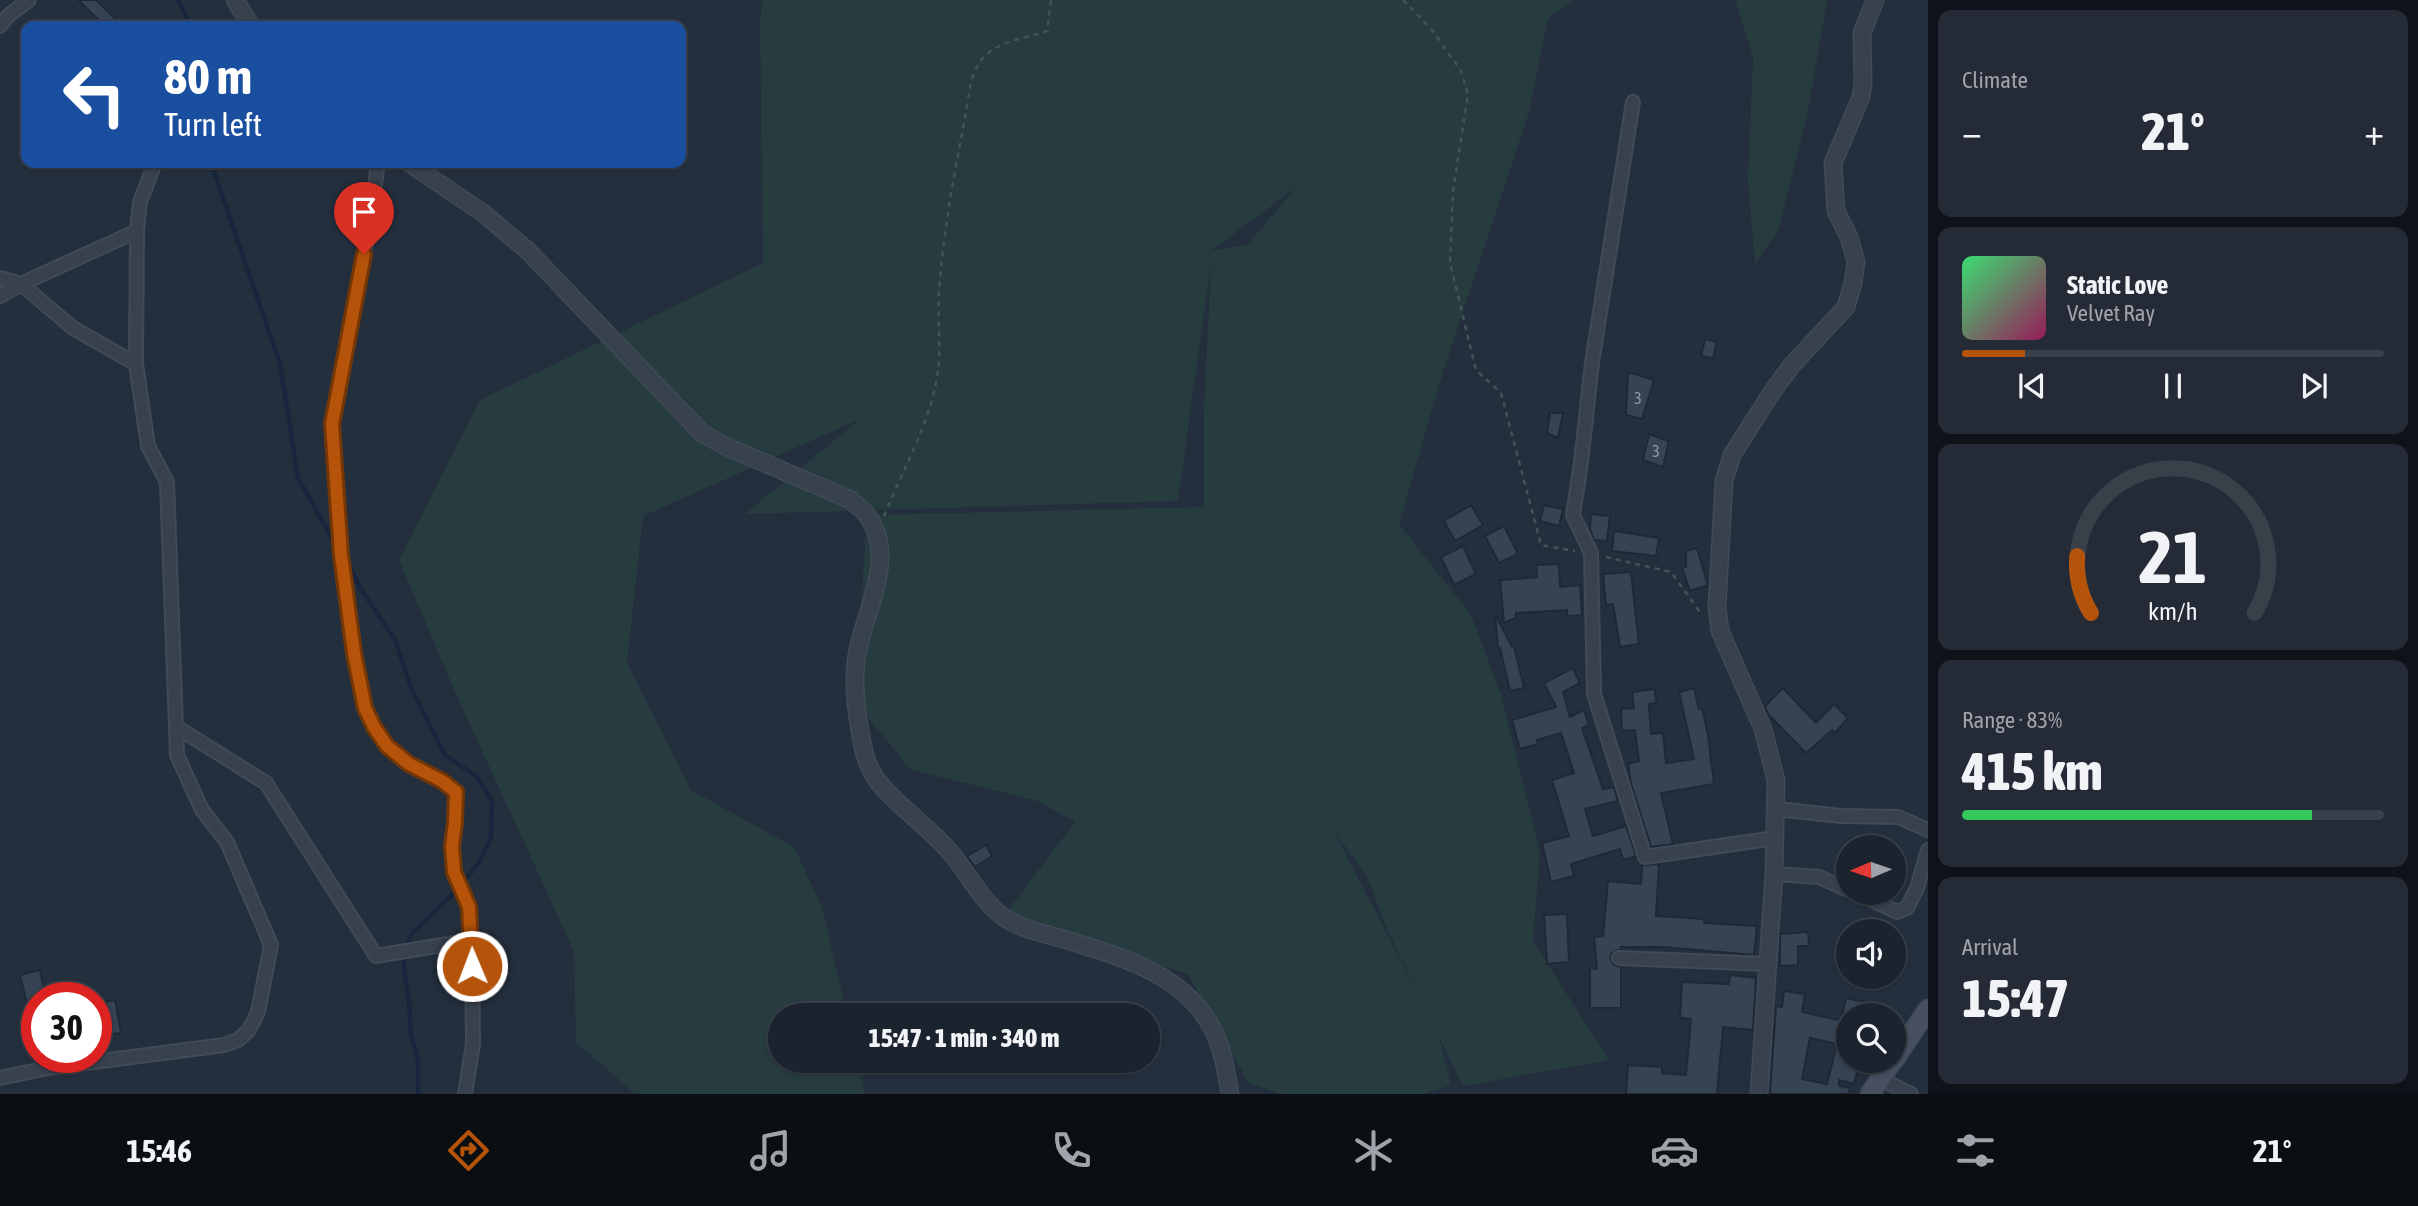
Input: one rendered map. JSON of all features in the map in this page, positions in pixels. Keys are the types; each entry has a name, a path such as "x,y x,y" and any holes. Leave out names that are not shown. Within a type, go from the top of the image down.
{"main road":[{"path":"1906,1041 1928,1009"}],"street":[{"path":"0,26 9,15 29,0"},
{"path":"235,0 248,21"},
{"path":"1759,1094 1774,874 1776,780 1769,747 1720,631 1717,607 1724,481 1732,455 1772,393 1792,365 1846,307 1856,262 1849,237 1836,211 1833,163 1861,97 1862,33 1875,0"},
{"path":"1633,102 1592,363 1573,515 1591,553 1594,694 1645,857 1775,838"},
{"path":"0,1078 48,1068 224,1045 238,1040 249,1030 258,1012 271,945 227,842 202,810 177,755 167,482 148,446 136,364 137,230 140,202 153,168"},
{"path":"377,168 369,229 332,424 341,555 354,653 365,708 374,727 387,746 409,764 442,781 456,792 452,846 454,872 469,907 472,940 473,1044 465,1094"},
{"path":"416,168 483,213 528,251 702,433 725,446 850,500 867,515 880,555 877,586 856,661 855,702 864,756 874,777 895,802 952,853 979,893 1003,917 1032,930 1107,953 1159,973 1196,1004 1212,1027 1223,1055 1230,1094"},
{"path":"0,296 137,230"},
{"path":"0,278 21,284 73,328 136,364"},
{"path":"178,728 266,783 376,956 472,940"},
{"path":"1777,809 1841,816 1898,817 1928,830"},
{"path":"1882,905 1896,912 1907,908 1917,888 1928,850"},
{"path":"1774,874 1819,877 1836,885"},
{"path":"1619,958 1769,964"},
{"path":"1875,1086 1911,1094"}],"path":[{"path":"876,536 927,416 937,378 940,344 939,294 946,223 956,155 972,78 983,58 996,47 1047,31 1051,0"},
{"path":"1403,0 1432,30 1461,71 1468,95 1453,190 1450,263 1476,370 1501,393 1541,545 1591,553 1671,572 1707,622"}],"green space":[{"path":"762,0 1574,0 1548,18 1529,112 1439,385 1399,524 1471,615 1501,695 1540,852 1533,941 1609,1060 1463,1086 1438,1035 1451,1085 1424,1094 1281,1094 1248,1082 1188,974 1003,917 1075,822 1038,801 911,770 855,702 867,515 1204,507 1204,411 1211,262 1178,501 745,514 860,419 643,516 627,663 691,790 794,847 822,907 844,1003 768,1003 768,1073 860,1073 865,1094 635,1094 576,1042 574,951 455,692 399,560 480,400 763,263","holes":["1296,188 1247,245 1213,250","1334,831 1367,876 1387,929 1421,1000"]},
{"path":"1735,0 1827,0 1808,111 1779,229 1755,264 1748,180 1753,57"}],"building":[{"path":"78,0 96,0 118,21 100,21"},
{"path":"1705,339 1717,342 1713,358 1701,356"},
{"path":"1628,372 1654,380 1642,419 1626,415"},
{"path":"1550,413 1563,413 1558,438 1547,433"},
{"path":"1649,434 1669,441 1663,467 1643,460"},
{"path":"1471,505 1483,525 1455,541 1444,521"},
{"path":"1544,505 1563,509 1559,526 1540,521"},
{"path":"1591,514 1610,516 1607,541 1594,540 1590,529"},
{"path":"1504,526 1518,554 1499,563 1485,536"},
{"path":"1614,531 1659,538 1656,556 1612,551"},
{"path":"1463,546 1476,574 1454,585 1441,557"},
{"path":"1697,548 1708,585 1690,591 1682,568 1686,567 1686,551"},
{"path":"1559,564 1560,587 1580,585 1582,615 1567,616 1567,610 1516,613 1516,618 1504,623 1500,580 1537,577 1536,565"},
{"path":"1631,572 1639,644 1620,647 1613,604 1606,605 1603,574"},
{"path":"1495,614 1512,647 1514,646 1524,688 1510,691 1498,648"},
{"path":"1573,668 1580,683 1563,692 1570,717 1584,710 1589,725 1582,728 1603,789 1614,787 1618,801 1585,809 1593,836 1626,826 1636,856 1623,860 1620,849 1571,864 1574,876 1551,882 1542,843 1569,836 1552,780 1574,773 1561,733 1537,740 1538,744 1520,749 1512,720 1556,707 1544,683"},
{"path":"1694,688 1708,735 1714,784 1661,793 1673,844 1651,847 1631,783 1628,764 1639,761 1635,730 1622,731 1621,709 1634,708 1632,692 1655,689 1656,703 1649,704 1651,734 1663,733 1666,763 1694,759 1679,692"},
{"path":"1783,688 1816,723 1834,704 1848,718 1835,733 1832,730 1806,753 1768,714 1765,706"},
{"path":"986,845 992,856 975,867 967,856"},
{"path":"1659,864 1656,916 1705,919 1704,923 1757,926 1754,955 1664,947 1621,947 1612,953 1610,958 1614,965 1621,967 1621,1008 1590,1008 1590,968 1597,969 1594,937 1603,936 1608,881 1641,884 1642,865"},
{"path":"1567,914 1569,962 1547,964 1544,915"},
{"path":"1808,932 1809,946 1798,946 1798,965 1780,966 1780,934"},
{"path":"40,970 43,982 22,982 20,975"},
{"path":"1730,975 1756,978 1753,1030 1723,1027 1717,1094 1626,1094 1628,1065 1662,1067 1662,1073 1686,1075 1691,1019 1680,1018 1682,982 1729,984"},
{"path":"1784,991 1805,994 1802,1012 1836,1019 1836,1044 1810,1038 1802,1079 1827,1084 1836,1048 1836,1073 1857,1073 1854,1084 1839,1080 1839,1086 1850,1088 1849,1094 1770,1094 1776,1006 1782,1007"},
{"path":"1846,998 1870,1003 1845,1003"},
{"path":"115,1000 121,1033 112,1034 112,1001"}],"waterway":[{"path":"178,0 188,21"},
{"path":"213,168 280,364 298,478 336,545"},
{"path":"347,561 359,586 395,640 412,690 445,755 477,777 492,802 491,838 480,861 459,888 412,933 404,949 411,1035 418,1060 418,1094"}],"route":[{"path":"364,254 332,424 341,555 354,653 365,708 387,746 409,764 442,781 456,792 452,846 454,872 469,907 472,966"}]}
